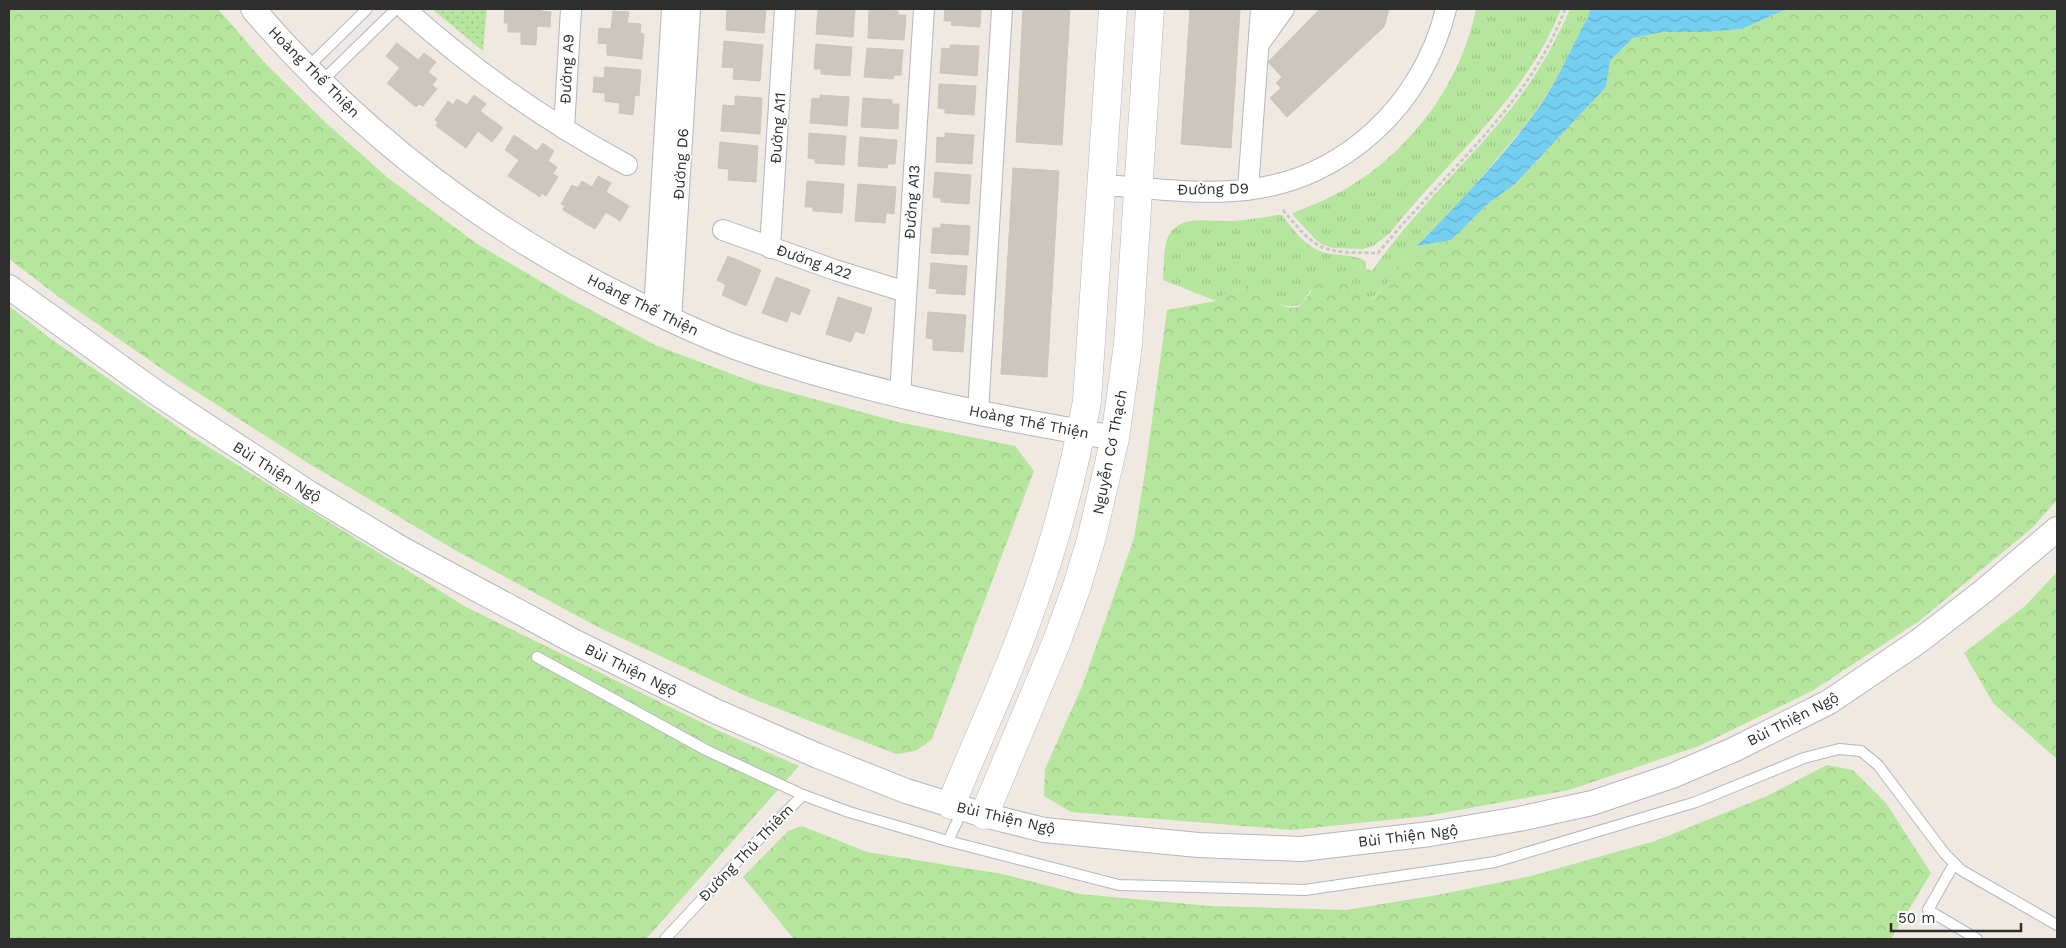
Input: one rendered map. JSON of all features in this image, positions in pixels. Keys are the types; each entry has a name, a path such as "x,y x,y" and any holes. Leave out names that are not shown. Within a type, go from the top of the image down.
{"main road":[{"path":"966,810 1025,625 1047,565 1082,432 1087,401 1114,9"},
{"name":"Nguyễn Cơ Thạch","path":"966,810 1058,640 1091,540 1116,438 1128,345 1150,9"}],"street":[{"name":"Hoàng Thế Thiện","path":"253,9 313,76 380,136 469,205 522,241 568,268 662,316 697,332 786,364 900,395 1116,438"},
{"path":"405,9 474,66 522,102 564,129 627,165"},
{"name":"Đường A9","path":"564,129 571,9"},
{"name":"Đường D6","path":"662,316 672,9"},
{"name":"Đường D6","path":"662,316 690,9"},
{"name":"Đường A11","path":"770,248 785,9"},
{"name":"Đường A13","path":"900,395 924,9"},
{"path":"978,412 1002,9"},
{"path":"1248,190 1261,9"},
{"path":"1259,44 1284,9"},
{"name":"Đường D9","path":"1102,185 1205,192 1248,190 1286,181 1324,167 1372,134 1396,111 1414,86 1428,60 1446,9"},
{"name":"Đường A22","path":"723,230 770,248 906,292"},
{"name":"Bùi Thiện Ngộ","path":"9,287 135,378 235,446 309,493 494,600 649,680 772,736 906,791 966,810 1044,830 1198,845 1301,849 1430,834 1592,804 1672,776 1733,750 1829,702 1919,641 1985,590 2057,529"}],"lane":[{"path":"313,76 367,9"},
{"path":"313,76 396,9"},
{"path":"537,657 621,705 706,750 803,795"},
{"name":"Đường Thủ Thiêm","path":"665,939 747,850 803,795 857,815 948,841 1119,885 1305,890 1495,862 1696,802 1804,758 1839,749 1861,751 1878,765 1945,854 1961,870 2057,924"},
{"path":"948,841 966,810"},
{"path":"1954,864 1928,910 1977,939"}],"path":[{"path":"1283,210 1304,235 1324,250 1344,253 1378,253 1507,107 1551,41 1565,9"}],"green space":[{"path":"9,9 218,9 264,62 325,122 388,178 476,243 567,297 655,345 756,383 898,422 1015,446 1034,471 932,739 916,751 896,754 748,697 598,627 455,550 308,463 181,382 67,303 9,259"},
{"path":"432,9 487,9 483,51"},
{"path":"1476,9 1561,9 1546,41 1528,72 1507,100 1390,233 1373,246 1363,249 1333,248 1323,245 1292,214 1349,187 1394,153 1413,133 1431,111 1459,63"},
{"path":"1570,9 1590,9 1588,17 1557,78 1533,116 1463,199 1417,246 1385,287 1370,300 1310,290 1302,304 1287,306 1274,301 1250,283 1242,291 1229,290 1216,301 1163,280 1166,242 1173,229 1180,225 1196,220 1232,221 1279,215 1282,215 1309,245 1325,253 1363,259 1366,262 1366,269 1372,271 1405,228 1495,128 1521,96 1544,59"},
{"path":"1787,9 2057,9 2057,500 2032,528 1919,621 1812,691 1699,746 1569,790 1426,816 1292,830 1071,812 1044,796 1045,769 1083,684 1134,538 1167,310 1216,301 1229,290 1242,291 1250,282 1275,302 1290,308 1297,307 1303,303 1321,277 1355,284 1371,300 1385,287 1417,246 1451,240 1490,202 1515,184 1606,87 1610,61 1633,38 1663,32 1706,32 1742,29"},
{"path":"9,306 51,339 191,436 466,607 717,730 799,766 646,939 9,939"},
{"path":"2057,572 2057,759 1993,703 1964,653 2025,606"},
{"path":"1827,765 1853,770 1886,803 1931,873 1891,939 794,939 743,877 788,831 802,826 867,852 1002,874 1080,894 1210,906 1346,910 1437,895 1531,876 1655,841 1767,796"}],"water":[{"path":"1590,9 1787,9 1742,29 1706,32 1663,32 1633,38 1610,61 1606,87 1515,184 1490,202 1451,240 1417,246 1491,167 1532,117 1555,81 1588,17"}],"building":[{"path":"505,9 541,9 541,11 551,12 550,27 537,26 536,45 521,44 521,32 508,32 508,23 504,23"},
{"path":"727,9 766,9 764,33 726,30"},
{"path":"818,9 855,9 853,37 816,34"},
{"path":"869,9 898,11 898,15 906,15 904,40 868,38"},
{"path":"945,9 981,9 980,27 951,25 952,21 944,21"},
{"path":"1023,9 1070,9 1062,145 1016,142"},
{"path":"1190,9 1240,9 1231,148 1181,144"},
{"path":"1320,9 1389,9 1384,27 1287,117 1270,98 1281,88 1276,83 1282,77 1268,62"},
{"path":"613,11 629,12 627,23 641,24 640,33 644,34 642,59 607,55 607,44 598,43 599,28 611,29"},
{"path":"724,41 763,45 760,81 733,79 734,68 722,67"},
{"path":"397,43 418,60 424,53 436,62 428,72 437,79 432,85 437,89 423,106 419,104 416,107 387,83 400,68 386,56"},
{"path":"816,44 852,47 850,76 821,74 821,69 814,69"},
{"path":"950,45 979,46 977,76 940,73 942,48 950,49"},
{"path":"867,48 903,50 901,75 894,75 893,79 864,77"},
{"path":"605,67 641,70 639,96 635,95 633,115 619,113 620,103 605,101 605,93 593,92 594,77 604,78"},
{"path":"939,84 976,86 974,115 945,113 945,109 938,108"},
{"path":"474,95 486,104 480,111 503,128 492,142 478,131 466,148 436,126 438,122 435,120 448,101 453,105 457,99 467,105"},
{"path":"820,95 849,97 847,126 810,123 812,98 820,99"},
{"path":"735,96 762,98 760,134 721,131 723,105 735,106"},
{"path":"863,98 892,100 892,104 899,104 898,129 861,127"},
{"path":"809,133 846,136 844,165 815,163 815,159 808,158"},
{"path":"945,133 974,135 972,164 936,162 937,137 945,138"},
{"path":"514,135 537,151 543,143 554,151 548,161 557,167 553,174 558,177 546,196 542,193 540,197 508,176 519,160 505,150"},
{"path":"860,137 897,140 895,164 888,164 887,168 858,166"},
{"path":"720,142 758,146 756,182 728,180 729,169 718,168"},
{"path":"1013,168 1059,171 1047,377 1001,374"},
{"path":"935,172 971,175 969,204 941,202 941,198 933,197"},
{"path":"598,176 611,183 606,192 629,206 620,221 606,212 595,229 563,210 565,206 561,204 572,185 578,188 582,181 592,187"},
{"path":"807,181 844,184 842,213 813,211 813,207 805,207"},
{"path":"858,184 896,187 894,214 886,213 885,223 855,221"},
{"path":"941,224 970,226 968,255 931,253 933,228 941,228"},
{"path":"728,256 761,270 746,306 722,295 726,285 717,280"},
{"path":"931,263 967,266 965,295 936,293 937,289 929,288"},
{"path":"776,277 810,290 800,315 791,311 787,322 762,313"},
{"path":"838,297 872,308 864,334 855,331 851,342 826,334"},
{"path":"928,312 966,315 963,352 933,350 933,339 926,338"}]}
